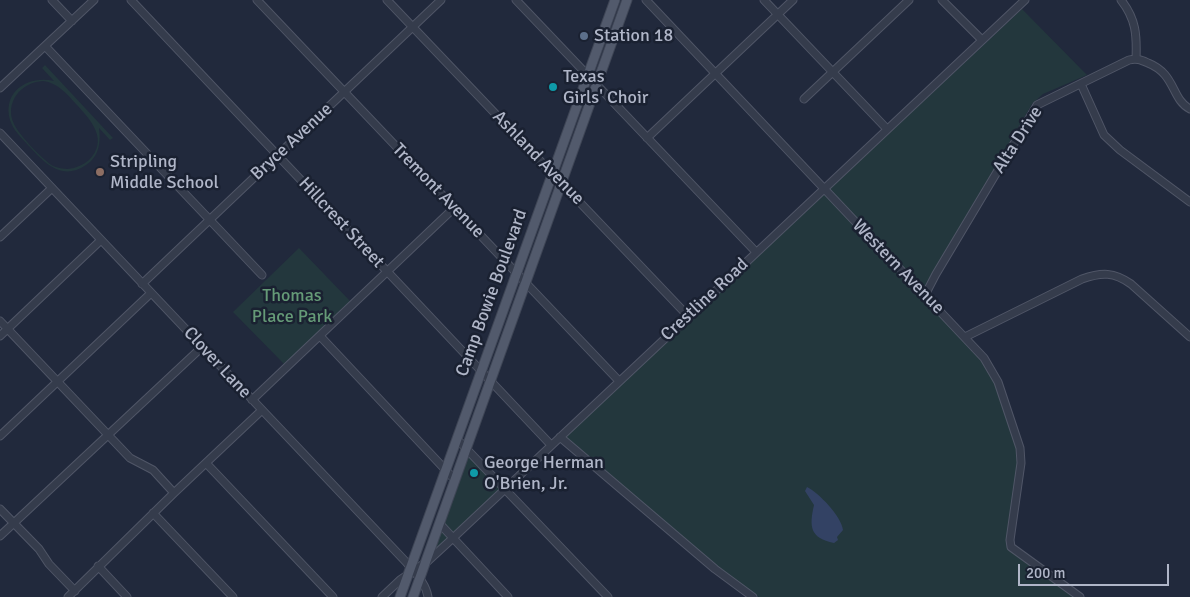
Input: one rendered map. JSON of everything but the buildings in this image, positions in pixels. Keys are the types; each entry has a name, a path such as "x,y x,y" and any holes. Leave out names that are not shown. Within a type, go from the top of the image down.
{"main road":[{"name":"Camp Bowie Boulevard","path":"400,597 413,573 446,470 615,0"},
{"name":"Camp Bowie Boulevard","path":"413,573 425,564 440,524 627,0"},
{"path":"602,34 614,37"},
{"name":"Camp Bowie Boulevard","path":"413,573 413,597"}],"street":[{"path":"52,0 72,21"},
{"path":"0,88 94,0"},
{"name":"Hillcrest Street","path":"131,0 551,445"},
{"name":"Tremont Avenue","path":"257,0 619,381"},
{"name":"Ashland Avenue","path":"387,0 688,316"},
{"name":"Bryce Avenue","path":"142,284 441,0"},
{"path":"516,0 756,252"},
{"name":"Western Avenue","path":"646,0 984,358 998,382 1020,448 1020,463 1010,544 1015,551 1080,597"},
{"path":"764,0 887,129"},
{"path":"647,138 793,0"},
{"path":"804,99 909,0"},
{"path":"942,0 982,40"},
{"name":"Crestline Road","path":"425,564 1025,0"},
{"path":"1120,0 1128,9 1137,32 1136,58 1161,70 1175,88 1183,104 1190,109"},
{"path":"45,46 262,275"},
{"name":"Alta Drive","path":"925,295 1034,108 1043,101 1136,58"},
{"path":"1081,84 1104,135 1120,150 1190,202"},
{"name":"Clover Lane","path":"1,136 262,410 413,573 425,586 428,597"},
{"path":"0,237 52,188"},
{"path":"252,400 455,207"},
{"path":"0,336 101,240"},
{"path":"965,337 1082,279 1108,274 1120,277 1131,284 1190,336"},
{"path":"0,436 151,293"},
{"path":"0,320 130,458 153,470 174,493"},
{"path":"320,336 455,480"},
{"path":"0,536 202,347"},
{"path":"68,597 262,410"},
{"path":"560,437 715,569 753,597"},
{"path":"457,439 608,597"},
{"path":"206,463 333,597"},
{"path":"0,508 74,591"},
{"path":"153,513 233,597"},
{"path":"440,524 508,597"},
{"path":"98,566 127,597"},
{"path":"382,597 413,573"}],"green space":[{"path":"1022,9 1087,75 1043,94 1032,104 920,294 984,364 995,383 1017,446 1017,465 1008,539 1009,548 1075,597 759,597 716,566 565,437"},
{"path":"45,65 113,138 110,140 99,128 100,139 94,158 77,170 61,171 47,163 18,133 10,120 10,101 20,87 35,80 54,81 42,68","holes":["35,82 48,82 57,86 69,96 96,130 98,145 95,153 89,160 71,169 53,166 43,158 21,134 11,116 11,109 16,95"]},
{"name":"Thomas Place Park","path":"299,248 350,301 285,365 233,312"},
{"path":"468,454 501,489 433,552"}],"water":[{"path":"807,487 829,506 842,525 843,530 837,537 838,540 834,543 820,538 813,530 814,505 805,491"}],"place":[{"name":"Station 18","path":"584,36"},
{"name":"Texas Girls' Choir","path":"553,87"},
{"name":"Stripling Middle School","path":"100,172"},
{"name":"George Herman O'Brien, Jr.","path":"474,473"}]}
